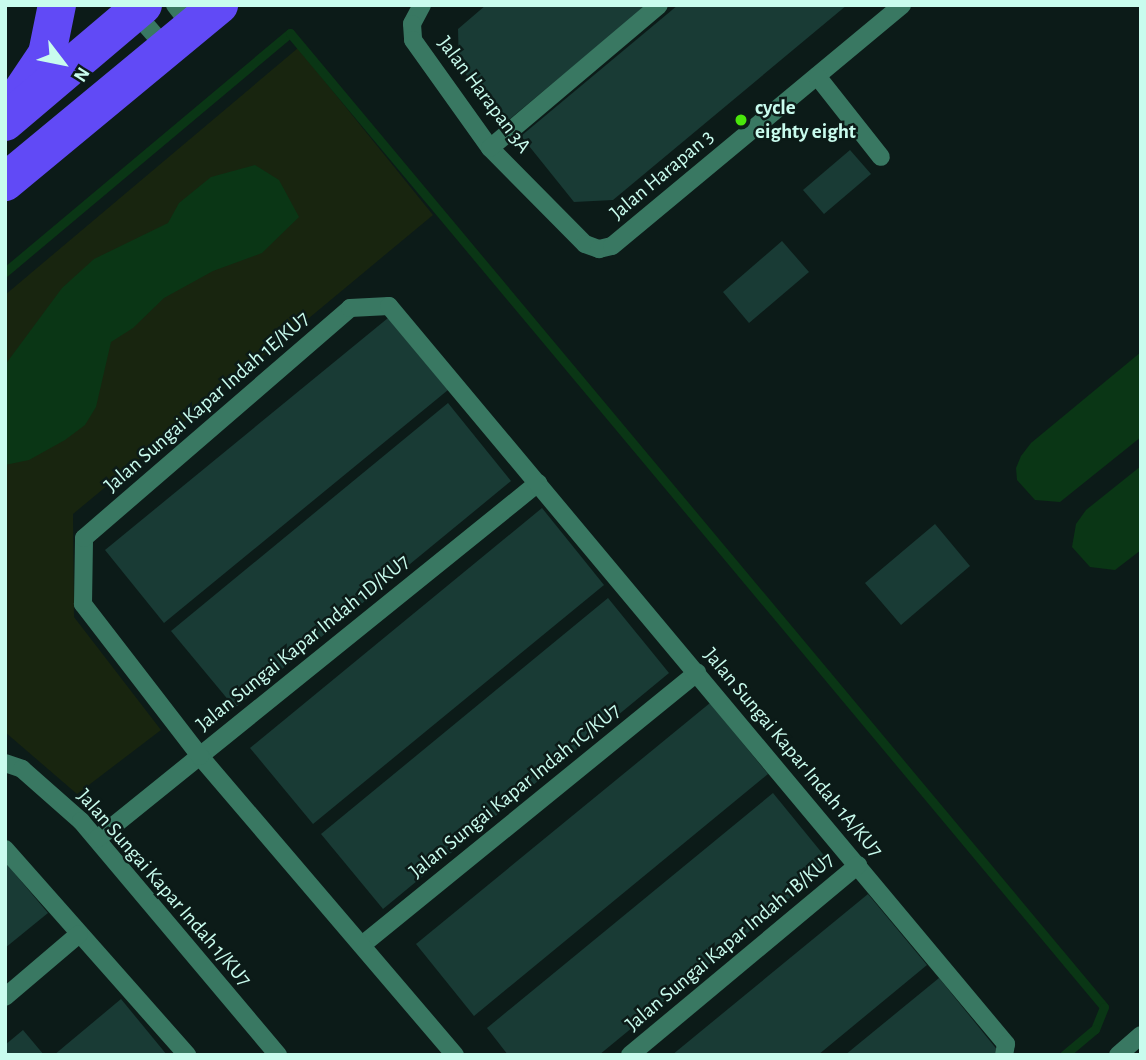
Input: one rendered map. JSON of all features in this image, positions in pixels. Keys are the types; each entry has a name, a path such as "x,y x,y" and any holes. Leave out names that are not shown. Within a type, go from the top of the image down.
{"highway":[{"path":"5,116 47,54 57,5"},
{"path":"5,122 136,7"},
{"path":"5,182 188,22"}],"street":[{"name":"Jalan Harapan 3A","path":"422,5 412,24 414,40 490,148 585,244 599,249 612,246"},
{"path":"490,148 659,5"},
{"name":"Jalan Harapan 3","path":"612,246 902,5"},
{"path":"136,7 188,22"},
{"path":"817,76 881,158"},
{"name":"Jalan Sungai Kapar Indah 1E/KU7","path":"200,756 83,604 84,538 349,309 389,306 538,482"},
{"name":"Jalan Sungai Kapar Indah 1A/KU7","path":"538,482 858,865 934,961 1006,1044 1004,1055"},
{"name":"Jalan Sungai Kapar Indah 1D/KU7","path":"97,839 538,482"},
{"name":"Jalan Sungai Kapar Indah 1C/KU7","path":"362,945 697,673"},
{"path":"200,756 456,1055"},
{"name":"Jalan Sungai Kapar Indah 1/KU7","path":"5,763 22,769 81,821 271,1053"},
{"path":"5,849 187,1055"},
{"name":"Jalan Sungai Kapar Indah 1B/KU7","path":"630,1055 858,865"},
{"path":"5,997 79,934"},
{"path":"1118,1055 1141,1035"}],"shaded area":[{"path":"298,48 433,215 73,514 74,617 161,730 77,794 5,732 5,295"},
{"path":"255,165 279,180 299,217 262,253 213,271 164,298 133,328 111,342 96,407 85,425 65,440 29,460 5,465 5,365 62,288 94,259 168,223 179,203 211,177"},
{"path":"1141,352 1141,437 1060,502 1035,500 1017,480 1016,468 1021,456 1031,443"},
{"path":"1141,466 1141,550 1115,570 1090,567 1072,547 1076,524 1086,510"}],"building":[{"path":"486,5 647,5 505,123 459,66 458,29"},
{"path":"678,5 847,5 613,200 574,202 521,136"},
{"path":"850,150 871,174 824,214 803,190"},
{"path":"782,241 809,272 749,323 723,292"},
{"path":"388,318 448,390 164,623 105,550"},
{"path":"448,403 511,481 235,708 171,631"},
{"path":"542,508 604,585 313,824 250,748"},
{"path":"935,524 970,566 901,625 865,583"},
{"path":"608,598 669,673 383,909 321,834"},
{"path":"710,703 768,774 474,1016 416,944"},
{"path":"773,793 831,864 599,1055 508,1055 487,1028"},
{"path":"5,862 48,913 5,948"},
{"path":"868,894 927,965 818,1055 672,1055"},
{"path":"939,978 999,1052 995,1055 845,1055"},
{"path":"121,999 167,1055 54,1055"},
{"path":"23,1030 44,1055 5,1055 5,1045"}],"waterway":[{"path":"5,272 290,33 1104,1007 1095,1029 1064,1055"}],"place":[{"name":"cycle eighty eight","path":"741,120"}]}
